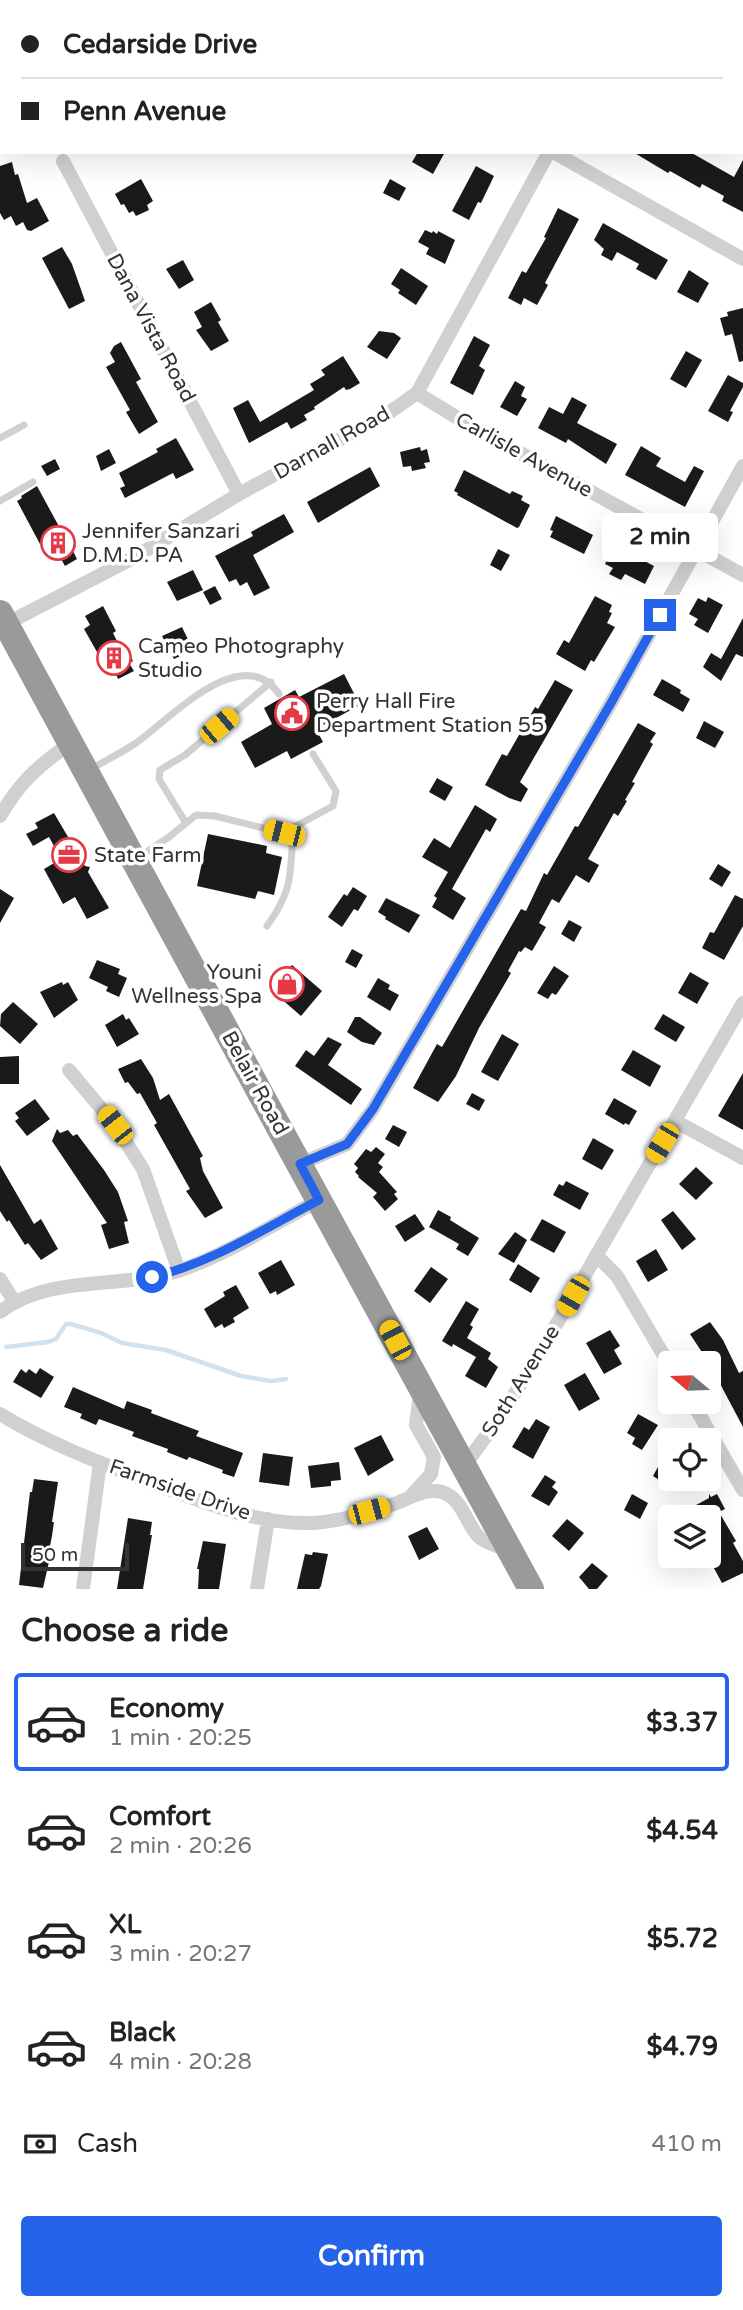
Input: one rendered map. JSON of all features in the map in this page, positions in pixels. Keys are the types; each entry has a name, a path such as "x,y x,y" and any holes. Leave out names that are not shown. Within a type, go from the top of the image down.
{"highway":[{"name":"Belair Road","path":"3,618 84,773 531,1589"}],"street":[{"name":"Darnall Road","path":"3,618 135,557 239,494 390,412 417,393 550,154"},
{"path":"555,154 743,259"},
{"name":"Dana Vista Road","path":"63,161 239,494"},
{"name":"Carlisle Avenue","path":"417,393 469,425 743,575"},
{"path":"300,1164 347,1144 373,1109 611,703 743,466"},
{"path":"0,816 13,794 33,771 69,744"},
{"name":"Soth Avenue","path":"464,1466 503,1413 743,1003"},
{"path":"69,1070 115,1125 143,1169 179,1271"},
{"path":"675,1121 743,1158"},
{"path":"0,1312 14,1301 62,1288 179,1271 204,1261 319,1200"},
{"path":"596,1255 617,1276 661,1351"},
{"path":"0,1279 14,1301"},
{"path":"410,1497 431,1474 434,1457 416,1425 420,1387"},
{"name":"Farmside Drive","path":"0,1414 34,1435 100,1463 220,1508 268,1519 315,1522 336,1520 431,1491 442,1492 457,1501 479,1538 511,1552"},
{"path":"699,1414 743,1490"},
{"path":"83,1589 100,1463"},
{"path":"257,1589 268,1519"}],"lane":[{"path":"0,438 24,425"},
{"path":"0,501 33,482"},
{"path":"84,773 135,744 225,678 250,675 271,682 279,694"},
{"path":"186,823 159,779 160,771 185,755 271,682"},
{"path":"133,861 196,814 284,833 333,806 335,791 313,754"},
{"path":"267,926 282,905 289,885 293,829"}],"building":[{"path":"417,154 444,154 433,174 412,162"},
{"path":"636,154 694,154 734,177 743,160 743,212 722,201 724,196 702,184 700,188 670,171 668,173"},
{"path":"12,162 27,203 37,198 49,221 31,231 27,230 23,222 16,226 11,216 4,220 0,213 0,166"},
{"path":"476,166 494,176 469,220 452,211"},
{"path":"141,179 153,201 147,205 149,210 136,216 133,211 129,213 124,204 121,205 115,194"},
{"path":"390,179 406,188 399,201 383,193"},
{"path":"558,208 579,219 545,283 548,285 537,305 524,298 521,305 508,298 522,271 526,273 546,238 544,237"},
{"path":"603,223 668,260 656,280 636,269 639,264 617,252 612,261 601,255 604,249 594,240"},
{"path":"425,230 437,234 438,231 455,240 445,264 426,254 429,248 418,242"},
{"path":"62,247 72,264 85,301 69,309 42,258"},
{"path":"183,260 194,280 179,289 166,269"},
{"path":"401,268 428,286 416,305 398,293 400,290 391,284"},
{"path":"689,270 709,283 698,303 677,292"},
{"path":"211,302 229,341 211,351 196,330 202,327 194,312"},
{"path":"743,308 743,361 739,362 732,334 725,336 720,318 728,316 727,312"},
{"path":"379,331 394,333 401,338 387,359 367,347"},
{"path":"474,336 490,345 479,366 485,370 473,395 450,383"},
{"path":"121,342 141,379 136,382 158,422 139,434 126,412 130,410 106,367 115,362 110,353 114,346"},
{"path":"686,351 702,360 686,388 670,379"},
{"path":"343,356 360,383 346,390 344,387 314,407 315,409 304,415 307,420 291,429 287,422 249,443 233,408 248,400 260,422 314,390 310,384 325,375 321,370"},
{"path":"728,375 743,383 743,387 730,411 733,412 728,422 708,411"},
{"path":"515,381 525,387 521,396 527,399 517,416 500,407"},
{"path":"572,397 587,405 577,423 617,444 606,464 568,439 566,443 538,428 549,407 563,414"},
{"path":"176,438 194,470 176,479 173,473 125,498 120,488 125,486 119,473 158,452 156,449"},
{"path":"641,446 661,458 656,466 685,482 694,466 704,471 685,507 625,475"},
{"path":"420,447 421,451 427,449 430,462 424,463 426,468 412,471 411,466 403,467 400,452"},
{"path":"109,449 116,463 101,471 96,456"},
{"path":"55,459 60,469 47,476 41,466"},
{"path":"370,467 380,486 318,523 307,502"},
{"path":"464,470 510,494 512,491 523,496 521,500 530,505 519,527 457,495 454,491"},
{"path":"37,486 62,532 67,529 76,547 72,549 77,559 65,566 56,550 51,553 49,549 45,551 17,501"},
{"path":"284,514 294,532 253,555 270,588 254,596 247,582 240,586 236,579 229,582 215,556 253,536 251,532"},
{"path":"556,516 593,535 584,554 550,537"},
{"path":"498,549 510,555 501,571 490,565"},
{"path":"612,551 619,554 620,551 632,558 633,555 654,566 645,584 625,574 621,580 609,574 613,568 605,564"},
{"path":"193,570 203,590 177,601 167,582"},
{"path":"215,586 222,599 210,605 203,592"},
{"path":"595,596 612,605 609,612 612,613 607,623 615,627 594,662 591,660 585,671 556,654 564,640 569,643"},
{"path":"708,597 723,605 708,633 694,625 698,619 689,614 698,598 706,602"},
{"path":"103,606 116,631 113,633 123,653 128,650 133,661 129,663 134,671 118,679 115,672 110,675 84,629 90,625 85,616"},
{"path":"743,618 743,657 736,654 721,681 703,667 711,653 721,659"},
{"path":"182,627 193,650 174,659 162,636"},
{"path":"344,674 360,705 316,729 323,742 291,759 287,751 255,768 241,742 272,724 264,708 295,690 299,697"},
{"path":"662,679 690,699 683,712 653,695"},
{"path":"555,680 573,690 520,782 528,789 521,802 509,798 485,785 502,754 507,756 535,707 538,709"},
{"path":"704,721 724,732 715,748 696,738"},
{"path":"638,723 656,733 650,742 653,744 632,782 635,783 625,800 627,801 618,816 614,813 588,859 599,865 589,883 576,875 559,903 552,899 539,923 546,927 532,951 525,947 519,951 508,971 511,973 479,1028 456,1076 438,1102 413,1088 437,1044 442,1047 521,909 526,911 544,873 547,875 575,826 578,827"},
{"path":"437,778 453,787 445,801 429,792"},
{"path":"475,805 497,819 490,832 486,829 452,889 466,898 453,920 432,907 437,898 434,896 448,872 422,857 434,838 450,848"},
{"path":"54,813 85,866 90,867 88,872 109,908 87,919 75,897 63,904 44,869 61,859 49,837 33,846 26,834 38,828 35,823"},
{"path":"208,834 267,846 266,853 282,857 274,895 258,891 255,899 197,886"},
{"path":"718,864 731,872 722,887 709,879"},
{"path":"353,887 367,896 358,911 354,909 342,927 328,917 344,894 347,896"},
{"path":"0,889 14,898 0,923"},
{"path":"735,895 743,899 743,926 724,960 702,948 710,932 714,933"},
{"path":"386,898 420,915 409,933 378,912"},
{"path":"569,920 582,927 574,942 561,934"},
{"path":"352,949 363,955 356,968 345,962"},
{"path":"97,960 120,969 118,974 127,978 119,997 106,991 108,987 89,978"},
{"path":"292,965 322,991 301,1016 271,990"},
{"path":"554,966 569,976 556,995 552,993 548,999 537,993"},
{"path":"690,972 709,983 697,1004 678,993"},
{"path":"378,978 390,985 388,989 399,995 390,1011 367,997"},
{"path":"62,982 63,985 68,982 78,1000 54,1018 40,992"},
{"path":"13,1002 38,1024 20,1044 0,1026 1,1014"},
{"path":"123,1014 126,1020 129,1018 139,1034 117,1047 105,1025"},
{"path":"663,1014 685,1027 676,1042 654,1029"},
{"path":"355,1017 360,1017 382,1033 374,1045 362,1042 347,1032"},
{"path":"502,1034 519,1044 498,1081 481,1072"},
{"path":"328,1037 342,1044 328,1065 362,1089 351,1105 295,1066 306,1050 314,1056"},
{"path":"633,1050 661,1066 650,1087 621,1070"},
{"path":"19,1056 19,1084 0,1084 0,1057"},
{"path":"141,1059 153,1078 160,1100 169,1094 203,1156 200,1158 203,1171 223,1208 205,1218 186,1191 190,1189 154,1125 157,1123 140,1093 137,1094 128,1082 125,1083 118,1069"},
{"path":"743,1073 743,1130 718,1116"},
{"path":"472,1093 485,1100 479,1111 466,1104"},
{"path":"614,1098 637,1111 629,1125 605,1114"},
{"path":"35,1099 50,1119 27,1136 15,1121 19,1118 15,1113"},
{"path":"393,1125 407,1132 399,1147 385,1139"},
{"path":"57,1129 60,1133 68,1130 73,1136 77,1134 118,1192 128,1221 124,1222 129,1243 109,1249 101,1225 107,1223 52,1141"},
{"path":"593,1138 614,1150 602,1170 582,1159"},
{"path":"376,1147 385,1154 378,1163 383,1167 379,1172 397,1192 394,1194 398,1199 385,1211 373,1197 377,1193 355,1172 358,1168 354,1164 366,1149 371,1152"},
{"path":"0,1165 34,1224 41,1219 58,1249 41,1260 28,1243 25,1245 0,1211"},
{"path":"696,1167 713,1183 696,1200 679,1184"},
{"path":"566,1181 589,1193 580,1210 553,1195 559,1184 563,1186"},
{"path":"438,1210 479,1238 468,1256 456,1249 459,1244 429,1227"},
{"path":"673,1211 696,1239 682,1250 661,1220"},
{"path":"415,1214 425,1229 405,1242 395,1226"},
{"path":"542,1219 566,1232 554,1253 530,1240"},
{"path":"515,1232 527,1240 514,1263 498,1254"},
{"path":"656,1249 668,1270 648,1282 636,1261"},
{"path":"281,1260 295,1285 277,1295 276,1291 270,1294 258,1273"},
{"path":"518,1264 540,1278 531,1293 509,1280"},
{"path":"431,1267 448,1279 430,1303 414,1291"},
{"path":"236,1285 249,1308 233,1318 235,1322 224,1328 222,1324 215,1328 204,1309 225,1296 223,1292"},
{"path":"466,1301 479,1309 470,1325 473,1327 467,1338 491,1353 488,1359 498,1367 486,1388 465,1376 476,1357 442,1341"},
{"path":"710,1322 723,1340 739,1373 743,1371 743,1427 721,1386 721,1351 701,1351 690,1334"},
{"path":"610,1330 620,1346 614,1350 622,1364 604,1374 586,1343"},
{"path":"40,1368 54,1377 41,1398 13,1382 21,1369 26,1373 29,1369 36,1374"},
{"path":"585,1373 600,1399 579,1411 564,1385"},
{"path":"73,1387 124,1409 127,1401 152,1410 151,1413 199,1431 196,1436 243,1453 234,1477 189,1457 187,1460 167,1452 168,1449 132,1436 134,1432 99,1419 96,1425 80,1418 82,1414 64,1407"},
{"path":"638,1414 658,1425 642,1450 632,1444 635,1438 627,1433"},
{"path":"536,1419 550,1427 533,1459 512,1447 524,1427 529,1430"},
{"path":"381,1435 394,1460 368,1476 354,1448"},
{"path":"263,1453 293,1457 289,1486 259,1482"},
{"path":"339,1462 341,1480 331,1481 331,1486 311,1488 308,1466"},
{"path":"658,1467 658,1479 653,1476"},
{"path":"545,1475 556,1482 552,1487 558,1492 549,1506 531,1496"},
{"path":"34,1479 58,1482 49,1562 43,1588 19,1585 30,1492"},
{"path":"632,1494 648,1503 640,1519 624,1510"},
{"path":"709,1494 711,1497 717,1494 725,1509 721,1511 721,1505 696,1505 709,1498"},
{"path":"721,1515 736,1541 733,1543 743,1561 743,1573 722,1583 714,1568 721,1568"},
{"path":"128,1518 152,1522 143,1589 117,1589"},
{"path":"567,1519 584,1533 569,1551 552,1536"},
{"path":"427,1527 439,1549 419,1560 408,1536"},
{"path":"203,1541 226,1544 219,1589 198,1589 197,1569"},
{"path":"313,1552 328,1554 321,1586 319,1589 297,1589 305,1554 312,1555"},
{"path":"592,1563 608,1576 597,1589 589,1589 579,1577"}],"waterway":[{"path":"6,1347 48,1342 56,1339 66,1324 71,1324 122,1343 166,1350 241,1376 271,1381 286,1379"}],"place":[{"name":"Jennifer Sanzari D.M.D. PA","path":"58,543"},
{"name":"Cameo Photography Studio","path":"114,658"},
{"name":"Perry Hall Fire Department Station 55","path":"292,713"},
{"name":"State Farm","path":"69,855"},
{"name":"Youni Wellness Spa","path":"287,984"}],"route":[{"path":"152,1277 179,1271 204,1261 319,1200 300,1164 347,1144 373,1109 660,615"}]}
